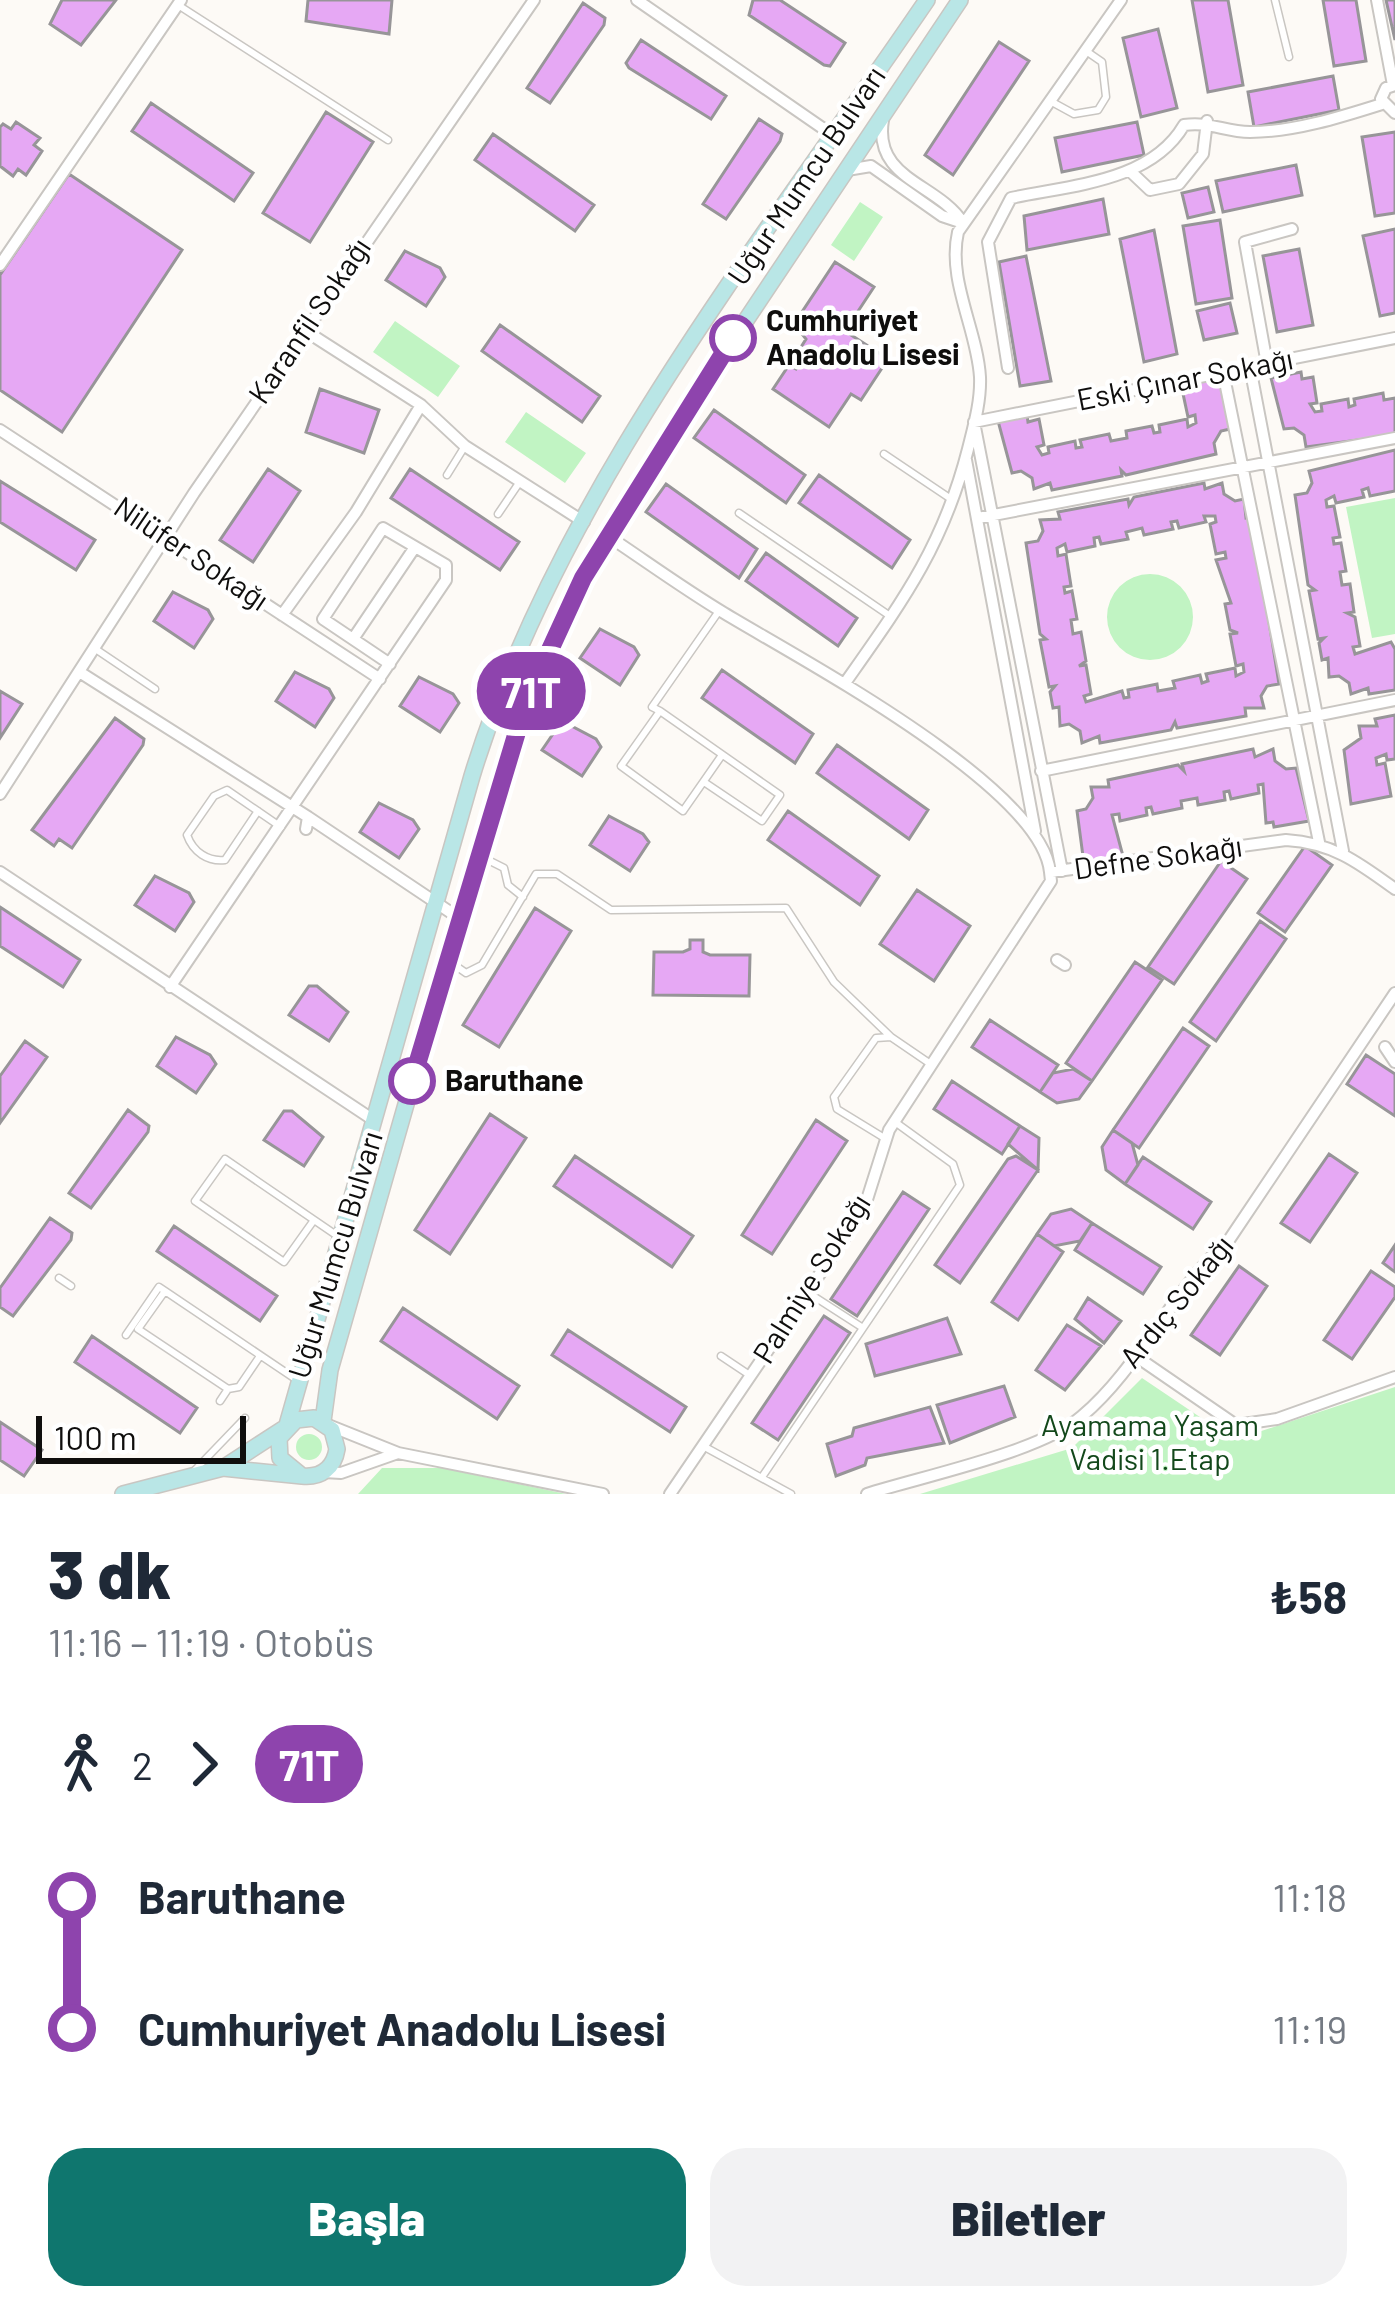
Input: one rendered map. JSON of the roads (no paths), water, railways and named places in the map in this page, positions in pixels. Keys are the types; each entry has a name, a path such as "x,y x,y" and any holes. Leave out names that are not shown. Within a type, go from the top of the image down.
{"main road":[{"name":"Uğur Mumcu Bulvarı","path":"285,1427 495,701 584,522 686,353 927,0"},
{"name":"Uğur Mumcu Bulvarı","path":"326,1423 330,1370 526,702 608,536 960,0"},
{"path":"834,136 857,152"},
{"path":"584,522 608,536"},
{"path":"123,1494 224,1468 305,1417 326,1423 338,1449 324,1472 302,1477 224,1468"},
{"path":"285,1427 280,1458 302,1477"}],"street":[{"name":"Karanfil Sokağı","path":"0,794 304,330 534,0"},
{"path":"637,0 834,136"},
{"path":"845,683 944,530 966,457 980,375 956,254 963,223 1121,0"},
{"path":"1377,0 1394,85 1383,92 1382,104"},
{"path":"0,266 179,2"},
{"path":"1382,104 1395,113"},
{"path":"1008,368 988,242 1011,198 1130,172 1170,149 1184,125 1207,121 1247,132 1333,119 1382,104"},
{"path":"885,112 882,139 890,164 963,223"},
{"path":"1130,172 1150,190 1179,184 1203,154 1207,121"},
{"path":"845,171 872,166 941,216 963,223"},
{"path":"1267,364 1245,242 1292,229"},
{"path":"304,330 421,405 465,446 584,522"},
{"name":"Eski Çınar Sokağı","path":"974,422 1395,338"},
{"path":"1250,367 1343,851"},
{"path":"1223,372 1319,842"},
{"path":"282,615 356,512 421,405"},
{"path":"974,422 1045,770 1056,872"},
{"name":"Nilüfer Sokağı","path":"0,430 380,679"},
{"path":"978,518 1395,438"},
{"path":"966,457 1035,834"},
{"path":"170,987 295,808 446,580 446,565 383,528 323,619 390,664"},
{"name":"Defne Sokağı","path":"608,536 720,610 845,683 998,793 1048,851 1056,872 1286,840 1319,842 1343,851 1395,889"},
{"path":"353,639 415,547"},
{"path":"82,673 459,918"},
{"path":"1026,773 1395,700"},
{"path":"0,872 376,1121"},
{"name":"Palmiye Sokağı","path":"670,1494 864,1209 895,1122 1056,872"},
{"name":"Ardıç Sokağı","path":"867,1494 1065,1428 1100,1401 1202,1264 1228,1240 1395,993"},
{"path":"1395,1047 1385,1047 1395,1062"},
{"path":"1134,1355 1237,1425 1276,1419 1395,1377"},
{"path":"326,1423 398,1454 603,1494"},
{"path":"324,1472 341,1473 398,1454"}],"lane":[{"path":"1275,0 1288,57"},
{"path":"179,2 388,140"},
{"path":"1052,102 1074,115 1098,110 1106,97 1102,62 1086,51"},
{"path":"447,475 465,446"},
{"path":"884,454 953,501"},
{"path":"498,514 519,483"},
{"path":"740,513 891,617"},
{"path":"704,782 762,821 780,795 652,707 720,610"},
{"path":"97,650 154,689"},
{"path":"660,711 621,766 682,811 722,754"},
{"path":"258,812 225,860 213,861 191,847 187,835 214,796 227,790 281,827"},
{"path":"488,860 504,868 508,885 523,897"},
{"path":"447,961 466,973 482,965 536,874 557,874 611,910 786,908 834,982 891,1037 932,1064"},
{"path":"887,1139 838,1109 834,1097 876,1038 891,1037"},
{"path":"762,1477 960,1184 953,1164 895,1122"},
{"path":"314,1220 284,1262 195,1201 225,1159 341,1238"},
{"path":"58,1278 71,1286"},
{"path":"126,1335 159,1287 298,1381"},
{"path":"165,1291 138,1329 228,1389 238,1387 260,1356"},
{"path":"807,1292 863,1328"},
{"path":"721,1356 751,1376"},
{"path":"220,1401 228,1389"},
{"path":"188,1477 245,1418"},
{"path":"703,1446 791,1494"}],"place":[{"name":"Cumhuriyet Anadolu Lisesi","path":"733,338"},
{"name":"Baruthane","path":"412,1081"}],"park label":[{"name":"Ayamama Yaşam Vadisi 1.Etap","path":"1150,1443"}]}
